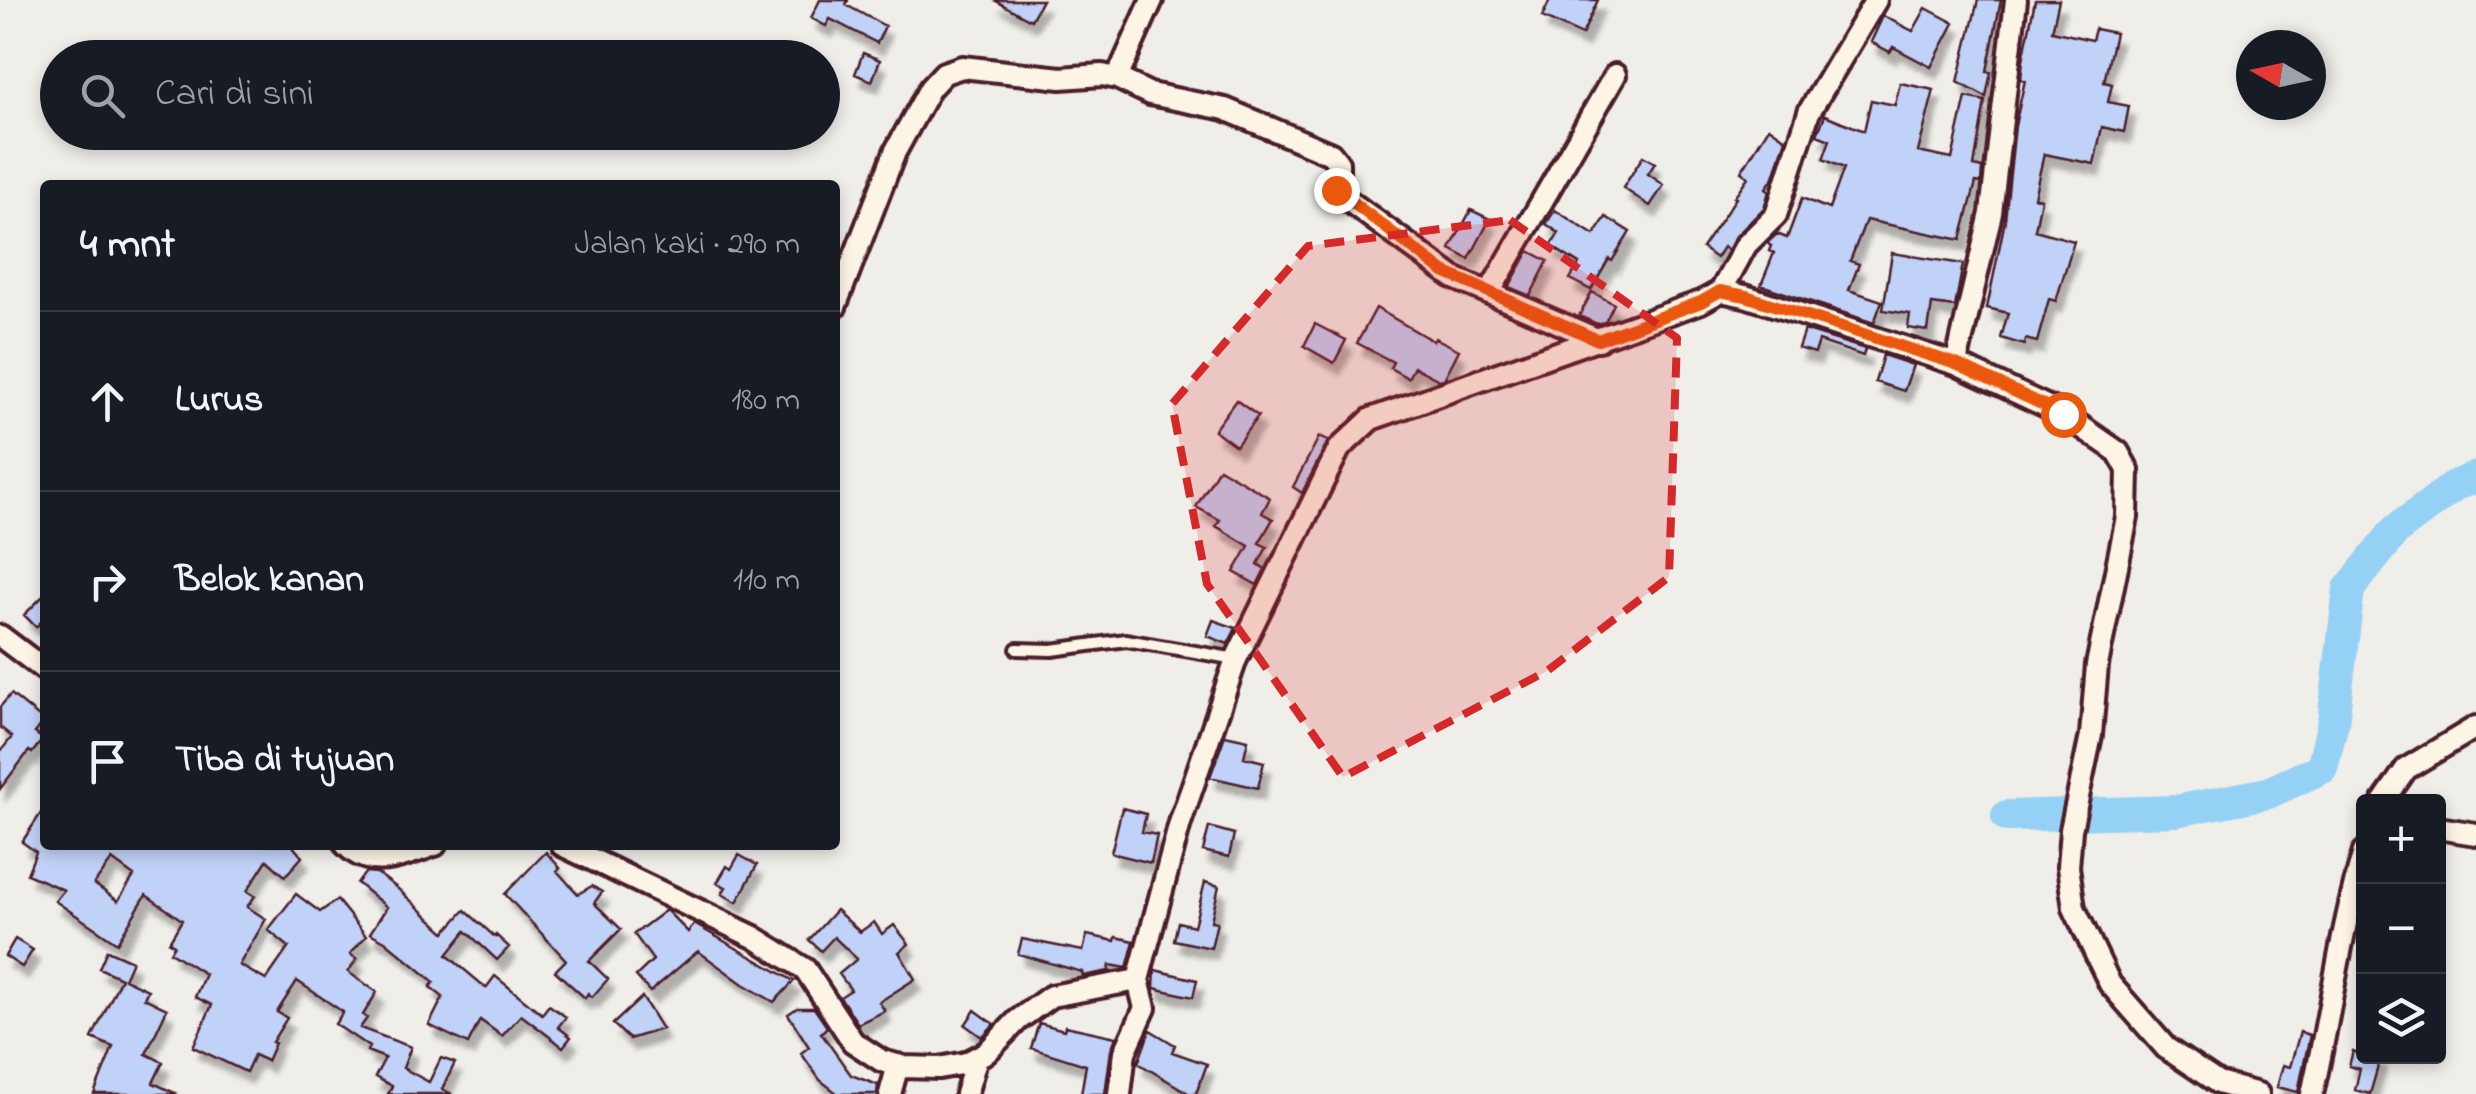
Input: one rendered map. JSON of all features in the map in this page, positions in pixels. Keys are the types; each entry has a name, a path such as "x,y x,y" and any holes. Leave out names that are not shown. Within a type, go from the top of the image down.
{"street":[{"path":"1117,78 1152,0"},
{"path":"1120,1094 1125,1052 1146,1008 1138,980 1180,823 1236,659 1340,449 1371,419 1598,340 1701,302 1720,291 1746,245 1776,215 1808,112 1876,0"},
{"path":"1956,364 1992,212 2016,0"},
{"path":"840,294 895,152 937,78 962,67 1062,78 1094,74 1117,78 1150,94 1231,112 1330,154 1337,160 1336,187 1341,196 1433,265 1598,340"},
{"path":"1489,293 1615,75"},
{"path":"1720,291 1956,364 2063,414 2118,452 2128,470 2127,516 2070,830 2068,867 2074,908 2110,984 2166,1048 2218,1083 2258,1094"},
{"path":"0,636 40,666"},
{"path":"2388,794 2406,769 2476,728"},
{"path":"2446,829 2476,834"},
{"path":"351,850 372,862 416,850"},
{"path":"572,850 754,937 805,969 853,1042 882,1061 898,1065 939,1068 977,1057 1052,996 1138,980"},
{"path":"2312,1094 2332,1008 2346,910 2356,878"},
{"path":"966,1094 977,1057"},
{"path":"890,1094 898,1065"}],"lane":[{"path":"1017,648 1052,650 1126,640 1236,659"}],"highlighted area":[{"path":"1510,220 1677,338 1669,577 1547,671 1343,777 1207,584 1172,404 1308,246"}],"building":[{"path":"820,0 848,0 846,5 885,26 877,43 830,19 826,26 811,18"},
{"path":"994,0 1042,0 1031,20"},
{"path":"1550,0 1598,0 1582,35 1542,17"},
{"path":"1978,0 2001,0 1986,97 1958,82"},
{"path":"2035,0 2059,0 2052,31 2092,40 2095,29 2115,33 2104,82 2112,84 2108,102 2129,106 2124,132 2102,127 2094,164 2044,154 2034,197 2041,199 2035,230 2074,241 2056,301 2049,299 2037,342 2025,339 2024,345 2001,338 2008,313 1987,308 2005,220 2015,126 2025,80 2021,79 2023,60"},
{"path":"1926,8 1954,23 1931,67 1893,47 1890,52 1871,42 1883,16 1913,31"},
{"path":"863,53 880,60 872,81 855,74"},
{"path":"1900,83 1934,90 1918,152 1952,159 1966,97 1985,101 1974,166 1982,168 1981,183 1976,182 1961,240 1866,220 1850,261 1859,264 1849,290 1882,301 1874,323 1761,285 1774,253 1767,243 1777,234 1787,238 1802,198 1829,209 1844,168 1823,159 1830,140 1817,135 1825,115 1864,131 1871,100 1895,105"},
{"path":"1769,127 1786,139 1774,177 1766,188 1769,191 1764,208 1736,236 1728,250 1723,247 1716,258 1702,248 1748,177 1741,172"},
{"path":"1643,156 1655,163 1648,174 1664,185 1650,206 1623,188"},
{"path":"1471,210 1490,219 1469,259 1450,249"},
{"path":"1555,210 1594,235 1606,217 1630,232 1591,290 1570,279 1579,264 1551,246 1559,233 1546,224"},
{"path":"1529,251 1548,261 1530,296 1509,287"},
{"path":"1892,253 1963,264 1955,307 1932,304 1928,331 1908,328 1910,314 1883,310"},
{"path":"1592,292 1614,304 1605,322 1597,324 1579,316"},
{"path":"1376,308 1433,341 1435,338 1459,350 1444,379 1414,367 1408,378 1390,368 1393,362 1357,343"},
{"path":"1315,324 1346,340 1334,363 1304,346"},
{"path":"1804,330 1865,349 1863,356 1819,341 1815,353 1798,348"},
{"path":"1883,355 1913,365 1904,391 1875,382"},
{"path":"1236,400 1258,416 1236,446 1214,430"},
{"path":"1319,437 1328,441 1302,493 1293,487"},
{"path":"1219,468 1270,498 1262,513 1273,519 1259,543 1267,547 1258,564 1265,569 1257,585 1234,572 1249,546 1216,526 1220,520 1196,507"},
{"path":"40,599 40,623 36,627 24,615"},
{"path":"1213,620 1236,628 1228,644 1207,636"},
{"path":"11,694 40,718 35,733 40,743 0,789 0,752 12,737 0,727 0,707"},
{"path":"1225,735 1248,740 1244,757 1264,762 1258,788 1210,777"},
{"path":"1122,808 1146,814 1142,832 1157,835 1151,863 1111,853"},
{"path":"40,815 40,850 296,850 302,857 285,876 267,860 247,891 255,896 247,907 266,919 239,965 266,980 289,947 268,930 296,894 320,912 337,900 366,936 350,954 357,959 348,972 377,992 360,1028 411,1047 403,1068 429,1082 441,1058 455,1063 442,1089 452,1094 388,1094 392,1086 375,1077 385,1058 367,1051 369,1047 335,1024 343,1012 297,981 277,1012 287,1018 272,1042 275,1043 267,1061 254,1055 246,1072 193,1047 212,1005 195,997 205,974 170,952 174,945 169,942 182,920 146,895 117,943 55,901 64,890 27,874 36,852 22,842","holes":["112,860 134,876 118,901 94,884"]},
{"path":"1209,827 1234,834 1229,857 1203,851"},
{"path":"546,852 578,894 592,886 602,892 594,903 621,929 589,961 608,979 592,997 588,993 585,998 555,971 566,960 505,894"},
{"path":"739,855 757,865 737,902 722,894 726,887 717,883"},
{"path":"366,872 377,873 397,888 445,932 465,910 496,935 509,947 497,960 466,931 447,955 486,988 495,976 542,1014 549,1005 566,1017 558,1027 571,1037 563,1047 521,1015 502,1036 480,1020 468,1044 429,1025 443,997 430,987 434,982 370,933 387,907 357,883"},
{"path":"1205,882 1219,886 1211,921 1217,922 1211,948 1174,940 1178,922 1194,926"},
{"path":"666,910 688,932 694,924 794,981 774,1002 698,951 650,992 636,976 653,960 634,934"},
{"path":"836,910 860,932 874,922 882,934 894,925 909,944 899,952 915,979 879,1002 885,1011 858,1024 840,997 851,990 839,974 857,959 834,937 821,951 809,940"},
{"path":"1087,935 1134,941 1127,968 1110,965 1109,971 1083,976 1082,972 1018,954 1022,939 1083,951"},
{"path":"15,939 33,950 22,967 5,956"},
{"path":"107,950 132,961 124,979 148,990 144,998 167,1009 146,1054 163,1062 153,1083 177,1094 94,1094 113,1047 92,1038 121,978 99,968"},
{"path":"1155,970 1197,980 1193,997 1154,988"},
{"path":"642,997 662,1029 629,1039 613,1024"},
{"path":"797,1008 814,1008 827,1027 821,1033 851,1075 878,1085 877,1094 838,1094 820,1080 801,1053 809,1047 788,1014"},
{"path":"975,1010 994,1024 982,1037 965,1025"},
{"path":"1039,1023 1116,1037 1105,1094 1081,1094 1086,1065 1031,1048"},
{"path":"1150,1030 1175,1045 1172,1052 1207,1064 1196,1094 1138,1063"},
{"path":"2300,1032 2310,1035 2298,1092 2277,1087 2283,1065 2290,1067"},
{"path":"2353,1051 2356,1064 2379,1064 2370,1094 2355,1090 2360,1069 2349,1066"}],"waterway":[{"path":"2007,816 2176,811 2268,793 2322,768 2333,722 2349,589 2396,530 2456,485 2476,477"}],"route":[{"path":"1336,190 1444,272 1598,340 1701,302 1720,291 1956,364 2063,414"}]}
